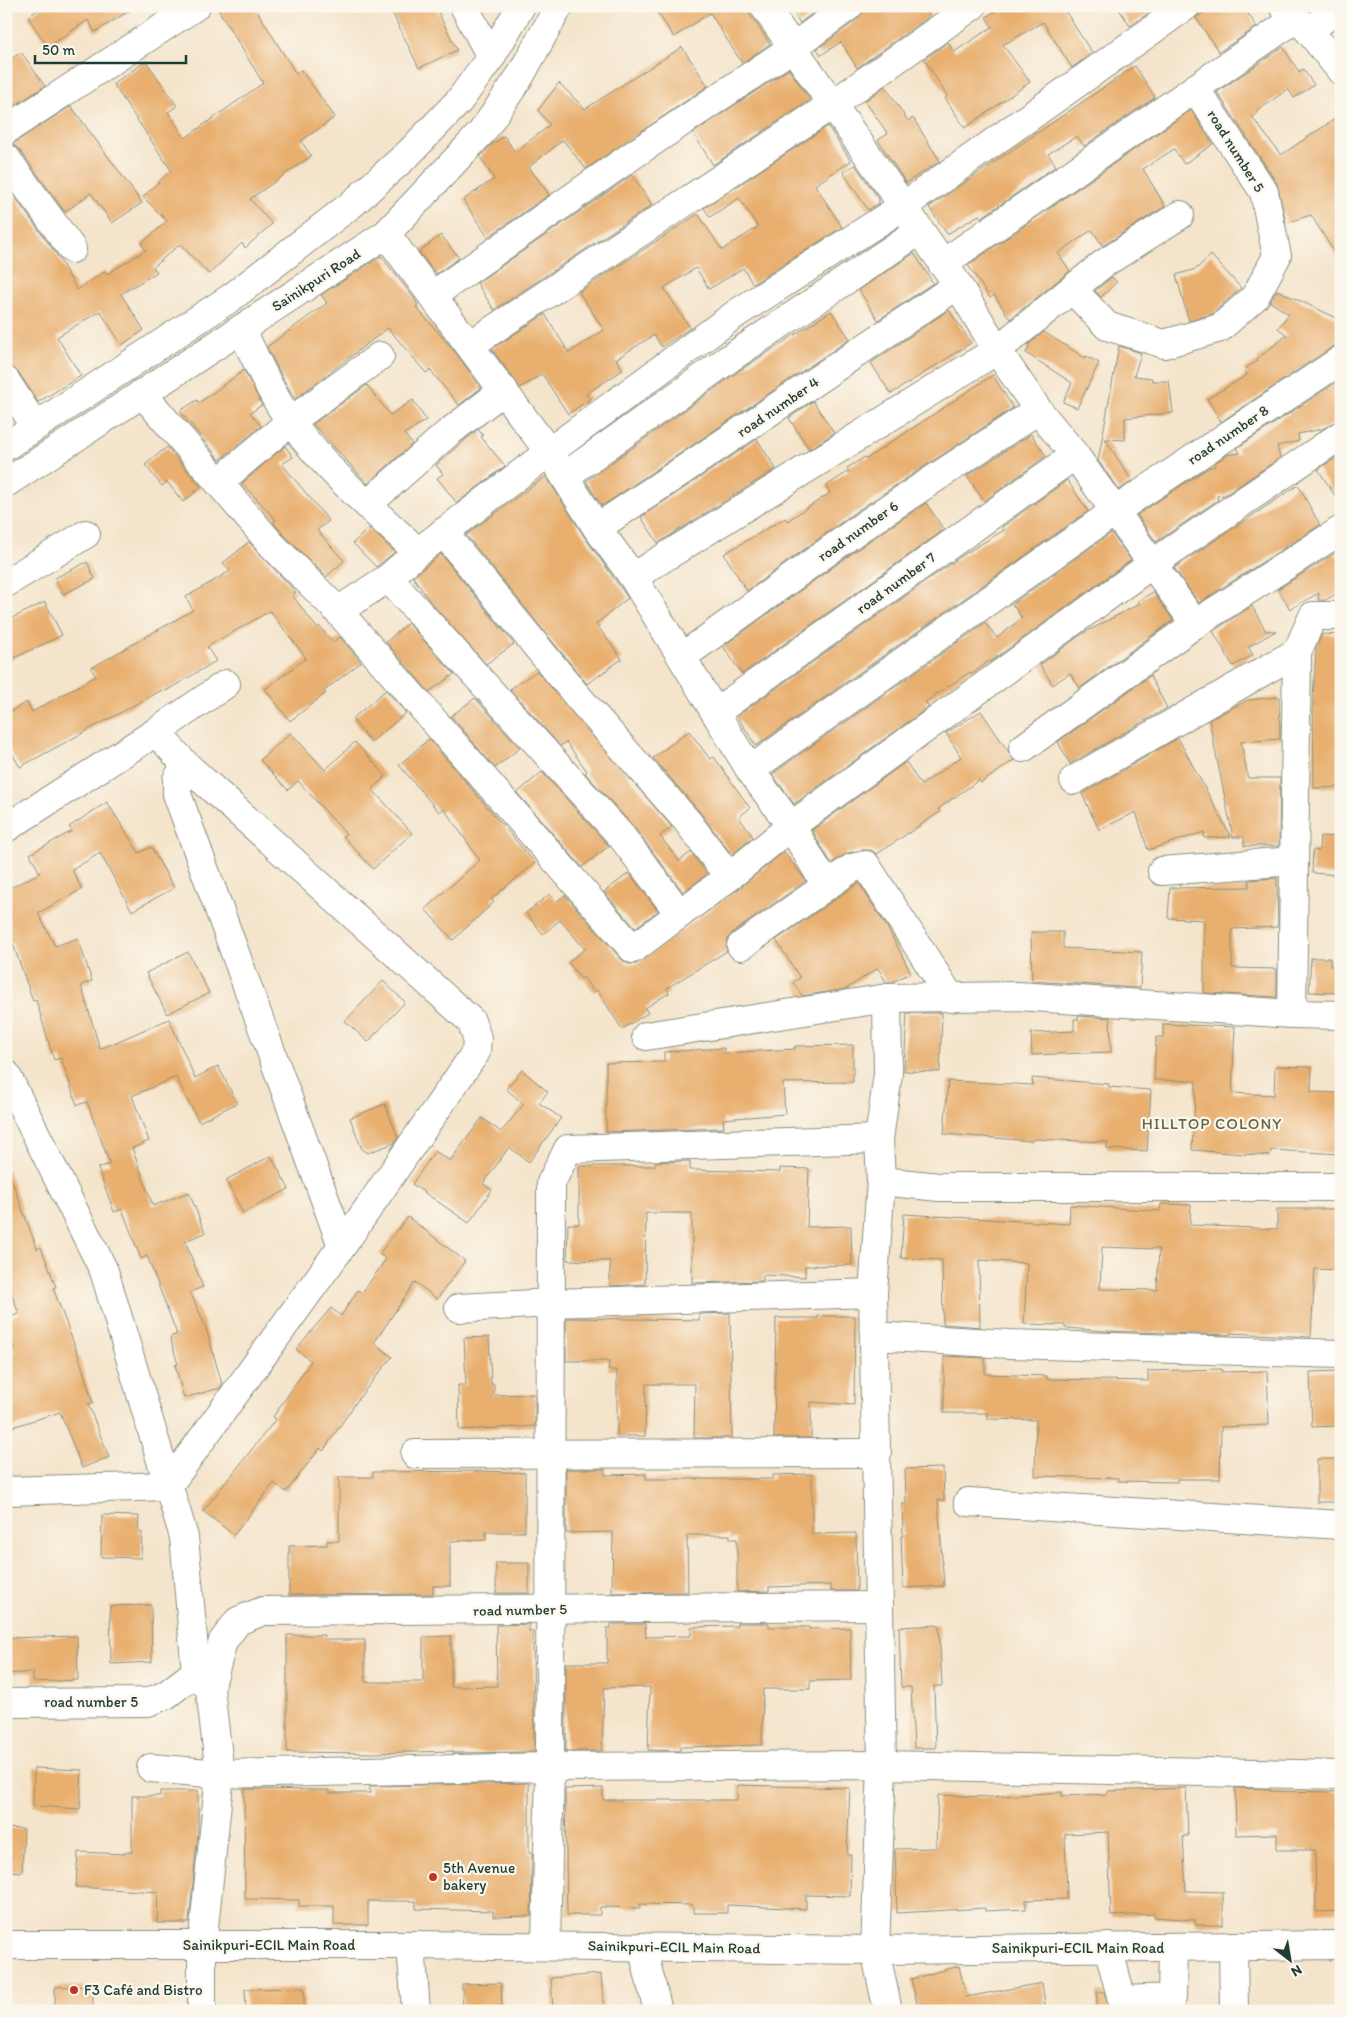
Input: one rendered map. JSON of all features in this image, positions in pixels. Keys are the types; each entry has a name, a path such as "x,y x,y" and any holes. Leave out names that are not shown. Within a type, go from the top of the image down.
{"street":[{"path":"6,130 196,6"},
{"path":"464,6 491,57"},
{"path":"6,446 232,297 352,204 409,153 459,101 491,57 520,6"},
{"path":"764,6 950,274 997,350 1038,410 1076,455 1195,624"},
{"path":"433,295 630,157 792,48 849,6"},
{"path":"470,345 833,104 972,6"},
{"path":"338,611 388,578 443,532 737,313 902,207 1186,6"},
{"name":"road number 4","path":"597,528 950,274 1195,88 1296,19 1340,6"},
{"name":"Sainikpuri Road","path":"6,483 142,392 386,234 482,132 519,78 537,46 550,9"},
{"path":"1296,19 1341,71"},
{"path":"506,30 537,46"},
{"name":"road number 5","path":"1073,290 1107,326 1164,344 1220,328 1256,297 1277,256 1264,192 1195,88"},
{"path":"6,158 72,248"},
{"path":"634,577 997,350 1103,264 1180,215"},
{"path":"565,476 730,358 919,231"},
{"path":"386,234 550,452 597,528 634,577 750,770 791,826 826,886"},
{"path":"241,329 279,403 291,421 343,482 418,552"},
{"path":"219,482 291,421 380,356"},
{"name":"road number 8","path":"750,770 1115,511 1341,360"},
{"path":"6,381 35,426"},
{"path":"368,504 448,433 504,390"},
{"path":"142,392 272,545 338,611 633,949 729,877 791,826 1152,564 1341,435"},
{"name":"road number 6","path":"682,658 864,526 1038,410"},
{"name":"road number 7","path":"716,712 1076,455"},
{"path":"1022,748 1195,624 1341,530"},
{"path":"443,532 578,696 687,821 729,877"},
{"path":"6,583 86,534"},
{"path":"388,578 622,836 680,914"},
{"path":"1292,1014 1297,652 1313,616 1341,616"},
{"path":"1074,780 1297,652"},
{"path":"6,828 156,732 226,684"},
{"path":"156,732 186,765 471,1021 477,1038 476,1052 467,1068 342,1246 168,1486"},
{"path":"186,765 177,779 177,794 342,1246"},
{"path":"1162,871 1293,861"},
{"path":"741,946 852,868 866,865 951,998"},
{"path":"646,1036 887,998 1017,996 1292,1014 1341,1015"},
{"path":"887,998 888,1074 879,1139 881,1182 873,1294 882,1765 875,1950 888,2011"},
{"path":"9,1088 104,1271 184,1537 203,1680 220,1774 202,1946 202,2011"},
{"path":"546,1946 550,1767 551,1183 568,1149 879,1139"},
{"path":"881,1182 939,1187 1341,1188"},
{"path":"459,1308 551,1303 873,1294"},
{"path":"874,1336 1009,1344 1341,1354"},
{"path":"415,1454 877,1453"},
{"path":"6,1491 168,1486"},
{"path":"968,1502 1341,1525"},
{"name":"road number 5","path":"6,1703 148,1702 203,1680 223,1641 238,1621 263,1611 879,1606"},
{"path":"151,1768 220,1774 550,1767 882,1765 1341,1775"},
{"name":"Sainikpuri-ECIL Main Road","path":"6,1944 202,1946 410,1944 875,1950 1341,1945"},
{"path":"410,1944 416,2011"},
{"path":"1233,1946 1234,2011"},
{"path":"642,1947 658,2011"},
{"path":"1108,1947 1122,2000 1172,1998 1173,1948"}],"building":[{"path":"43,6 137,6 95,32 88,20 48,47 28,17"},
{"path":"216,6 254,6 296,74 301,70 335,117 301,141 311,156 250,199 272,224 245,248 242,243 209,274 180,244 153,267 157,272 121,294 144,330 122,345 100,311 57,337 81,376 38,402 19,373 11,367 6,359 6,185 57,255 77,290 105,271 107,274 146,250 141,244 167,221 143,197 171,170 113,84 146,61 177,106 168,112 185,138 263,83"},
{"path":"389,6 435,6 457,50 419,68"},
{"path":"653,6 744,6 770,44 742,63 710,13 674,37"},
{"path":"789,6 822,6 800,23"},
{"path":"864,6 924,6 930,16 857,68 841,42 821,55 817,49 858,19"},
{"path":"1004,6 1069,6 1064,9 1092,53 1072,68 1043,22 1003,45 1030,82 965,128 945,98 947,96 924,59 948,42 954,52 992,27 986,17"},
{"path":"1117,6 1159,6 1130,26"},
{"path":"1213,6 1243,6 1257,27 1219,52 1196,18"},
{"path":"682,47 708,86 586,169 563,140 529,167 549,195 488,237 463,200 494,179 480,157 491,145 504,136 515,152 550,125 538,110 559,83 585,109"},
{"path":"1283,47 1299,72 1303,69 1314,85 1294,98 1288,89 1252,117 1281,155 1341,115 1341,263 1311,215 1286,223 1277,183 1217,92"},
{"path":"21,52 45,86 6,111 6,63"},
{"path":"1135,66 1155,97 1084,146 1077,136 1048,154 1056,166 981,218 979,215 947,234 929,207"},
{"path":"789,69 810,100 713,165 693,133"},
{"path":"885,86 908,121 913,118 940,161 906,183 878,140 888,134 865,101"},
{"path":"71,106 142,203 112,223 91,193 65,212 19,149 12,144"},
{"path":"1191,110 1213,144 1184,164 1174,149 1143,169 1165,206 1103,246 1092,230 1058,253 1070,271 1010,319 994,295 990,298 968,265"},
{"path":"828,126 851,161 815,185 842,227 753,284 743,268 709,289 696,268 664,288 690,328 662,347 654,335 616,359 623,370 586,394 590,399 568,414 542,374 520,388 492,349 545,314 569,353 604,330 579,292 698,214 722,250 758,227 739,198 710,217 704,208"},
{"path":"855,165 879,199 879,203 868,210 843,172"},
{"path":"632,175 652,205 494,310 477,283"},
{"path":"441,235 459,258 436,274 419,252"},
{"path":"914,253 933,283 878,320 859,290"},
{"path":"1211,255 1241,288 1212,314 1189,321 1176,275 1196,269"},
{"path":"381,256 414,298 418,305 416,307 456,353 481,388 459,405 430,370 426,373 388,328 295,399 283,379 267,347 327,303 321,295"},
{"path":"1112,277 1117,282 1101,297 1095,291"},
{"path":"1277,290 1341,320 1341,344 1332,347 1221,422 1207,399 1247,375 1244,369 1258,361 1257,359 1287,335 1278,328 1289,314 1270,302"},
{"path":"949,310 971,343 891,394 871,363"},
{"path":"831,311 850,339 602,506 586,481 739,371"},
{"path":"1044,332 1085,358 1086,356 1099,363 1077,408 1063,402 1072,383 1026,353 1028,345"},
{"path":"1119,346 1141,353 1134,376 1152,378 1152,381 1169,381 1173,413 1125,418 1125,440 1105,439 1132,481 1119,490 1098,461"},
{"path":"244,370 262,405 250,413 261,426 220,460 180,411 197,400 199,403"},
{"path":"993,375 1013,408 854,513 747,591 724,554 785,518 787,521 830,493 826,486 849,471 847,468 865,457 866,459"},
{"path":"1341,379 1341,420 1322,429 1298,434 1299,441 1277,446 1280,458 1225,495 1217,496 1218,500 1156,542 1137,515 1208,468 1215,466 1215,463 1227,455 1240,453 1237,448"},
{"path":"367,385 390,415 413,400 426,420 404,434 412,444 368,484 313,424"},
{"path":"813,401 834,433 809,449 789,418"},
{"path":"478,429 483,436 481,437 505,466 457,503 437,478 443,474 436,465"},
{"path":"1031,434 1046,456 984,501 967,476"},
{"path":"757,439 776,469 658,543 641,517"},
{"path":"285,446 293,457 282,464 329,521 317,530 344,561 326,577 283,534 273,522 276,520 242,483"},
{"path":"167,447 201,487 183,502 167,482 162,486 145,465"},
{"path":"1341,455 1341,505 1318,469"},
{"path":"546,476 584,536 628,598 596,624 622,659 587,684 466,535"},
{"path":"1067,480 1088,511 756,746 737,716 963,555 1004,530 1002,527"},
{"path":"1298,485 1320,525 1199,603 1174,568"},
{"path":"926,503 944,530 742,674 723,646 872,539"},
{"path":"369,528 395,552 376,567 353,543"},
{"path":"1111,533 1131,560 990,662 972,674 970,672 925,702 929,707 794,804 772,774 985,623 997,638 1022,618 1012,604"},
{"path":"249,542 296,592 292,595 317,628 319,626 333,642 340,637 361,662 290,721 265,689 306,658 270,611 207,647 216,661 166,691 164,689 20,767 6,744 6,714 27,702 32,712 96,676 91,668 193,610 186,597 230,571 223,563"},
{"path":"1335,553 1341,564 1341,592 1325,600 1318,600 1319,593 1290,609 1278,589"},
{"path":"441,554 514,644 486,664 431,603 413,577"},
{"path":"87,562 95,579 63,594 55,578"},
{"path":"1153,592 1173,620 1080,688 1070,673 1053,685 1040,665 1082,634 1139,604 1138,601"},
{"path":"45,602 62,635 6,662 6,621"},
{"path":"1252,606 1266,631 1276,631 1248,647 1253,655 1233,666 1213,631"},
{"path":"408,623 454,674 429,692 386,642"},
{"path":"1322,634 1341,635 1341,787 1314,788 1313,699 1316,649"},
{"path":"537,671 672,827 660,836 679,861 691,852 707,874 683,892 634,827 585,773 587,771 566,742 560,746 510,689"},
{"path":"1150,676 1167,708 1070,764 1058,742"},
{"path":"386,690 406,713 371,742 352,719"},
{"path":"1279,697 1280,739 1241,742 1248,778 1280,778 1279,846 1244,846 1244,837 1233,837 1209,720 1248,700"},
{"path":"475,698 520,748 495,768 451,716"},
{"path":"981,711 1014,760 981,783 979,780 938,809 940,812 877,854 871,850 863,850 848,853 831,863 812,830 906,762 921,785 961,757 946,733"},
{"path":"689,731 710,759 714,757 750,808 739,817 753,837 732,855 699,811 653,758"},
{"path":"291,733 325,770 355,742 386,776 372,789 412,833 373,869 343,836 346,834 298,781 288,790 260,760"},
{"path":"1178,738 1231,837 1204,838 1204,832 1148,850 1136,812 1099,830 1082,794"},
{"path":"429,739 535,863 491,899 494,902 453,940 425,909 480,860 444,809 439,812 399,765"},
{"path":"542,772 609,846 582,867 517,793"},
{"path":"107,802 139,853 151,847 174,888 132,911 100,853 72,870 82,889 38,913 55,946 78,938 92,981 81,985 100,1049 169,1019 195,1078 218,1066 237,1103 199,1122 176,1077 132,1096 149,1141 132,1148 153,1206 189,1192 205,1233 185,1241 203,1287 190,1292 205,1325 222,1384 220,1388 184,1398 175,1365 178,1364 170,1337 177,1334 147,1256 141,1259 122,1209 114,1212 98,1168 110,1164 87,1102 77,1105 61,1058 54,1060 36,1000 33,1001 12,941 6,944 6,890 40,873 30,854 72,831 69,827"},
{"path":"1320,836 1341,837 1341,875 1312,873 1313,850 1319,851"},
{"path":"784,852 806,881 732,933 727,940 727,951 667,988 669,993 645,1008 648,1013 622,1029 597,990 594,992 583,977 581,979 568,962 585,949 560,920 543,934 526,913 550,894 557,901 565,895 621,959 628,964 636,964 738,889"},
{"path":"629,873 658,911 635,928 604,892"},
{"path":"1277,878 1278,927 1232,929 1232,968 1277,969 1277,997 1204,993 1204,920 1168,918 1170,888 1249,887 1249,880"},
{"path":"859,883 887,927 911,973 892,982 886,982 878,968 846,989 802,996 793,982 800,978 776,940"},
{"path":"1031,932 1063,932 1063,948 1142,952 1140,988 1032,981"},
{"path":"188,952 209,993 167,1014 146,973"},
{"path":"1311,958 1330,958 1330,966 1341,966 1341,993 1309,992"},
{"path":"383,981 405,1002 368,1042 345,1021"},
{"path":"907,1013 942,1013 940,1072 904,1071"},
{"path":"1078,1016 1110,1018 1111,1052 1032,1055 1031,1033 1074,1031 1074,1019 1078,1019"},
{"path":"1163,1024 1235,1027 1232,1093 1274,1095 1275,1066 1312,1067 1311,1092 1341,1093 1341,1154 1271,1150 1270,1156 1192,1150 1196,1081 1154,1080 1156,1037 1163,1037"},
{"path":"853,1045 853,1082 783,1083 785,1114 723,1119 724,1128 606,1132 606,1063 664,1062 664,1052 724,1048 724,1053 795,1049 795,1046"},
{"path":"522,1070 548,1092 539,1103 561,1118 529,1162 509,1147 483,1184 492,1190 469,1223 412,1184 435,1151 450,1161 482,1118 501,1132 524,1104 506,1089"},
{"path":"1032,1078 1109,1084 1109,1087 1151,1090 1147,1151 1107,1149 1107,1142 1033,1139 1032,1141 944,1134 948,1081 1033,1085"},
{"path":"385,1104 398,1138 394,1143 368,1153 362,1149 350,1118"},
{"path":"271,1156 289,1189 243,1213 226,1180"},
{"path":"690,1161 690,1170 780,1172 780,1168 809,1169 807,1227 851,1226 852,1265 805,1266 805,1277 763,1275 763,1281 692,1283 692,1213 646,1213 645,1284 610,1286 610,1261 567,1260 568,1224 579,1224 579,1166 655,1166 655,1162"},
{"path":"8,1170 37,1249 41,1247 56,1287 53,1288 79,1357 93,1403 88,1404 109,1457 82,1468 60,1412 6,1429 6,1353 15,1352 6,1328 6,1318 19,1314 6,1279 6,1171"},
{"path":"1161,1204 1191,1205 1190,1225 1277,1229 1277,1209 1341,1209 1341,1270 1315,1269 1311,1337 1230,1333 1230,1335 1106,1331 1065,1328 1065,1325 1024,1324 1027,1263 979,1260 980,1327 943,1324 942,1260 901,1258 904,1214 1069,1224 1070,1205 1160,1211","holes":["1102,1247 1159,1249 1157,1290 1100,1289"]},
{"path":"408,1217 465,1261 437,1299 415,1282 374,1343 392,1357 359,1398 323,1451 320,1448 286,1492 274,1483 234,1535 203,1511 276,1419 273,1417 311,1361 296,1349 331,1308 341,1316 358,1290 362,1293 386,1259 379,1254"},
{"path":"730,1313 732,1438 694,1438 695,1384 646,1384 645,1436 617,1436 617,1370 608,1370 609,1361 566,1361 566,1318 699,1320 699,1314"},
{"path":"818,1316 855,1316 854,1405 811,1402 811,1438 774,1438 776,1318 818,1318"},
{"path":"489,1337 491,1384 494,1384 494,1395 535,1394 535,1426 459,1430 458,1385 466,1385 464,1338"},
{"path":"944,1356 985,1358 985,1374 1047,1376 1047,1379 1148,1381 1148,1371 1222,1369 1222,1372 1267,1371 1269,1425 1221,1427 1220,1479 1177,1479 1177,1482 1118,1481 1118,1478 1035,1476 1036,1420 988,1419 988,1413 944,1413"},
{"path":"1341,1371 1341,1426 1312,1427 1310,1372"},
{"path":"1317,1459 1341,1459 1341,1502 1317,1502"},
{"path":"943,1468 944,1500 938,1500 944,1586 903,1588 901,1536 903,1536 902,1504 906,1504 905,1469"},
{"path":"566,1469 605,1469 605,1475 646,1474 646,1479 773,1479 773,1475 812,1474 812,1534 856,1533 857,1591 831,1591 831,1585 769,1587 769,1591 737,1592 737,1539 730,1539 730,1535 687,1535 688,1592 612,1593 613,1532 566,1533"},
{"path":"486,1471 525,1473 525,1532 486,1532 486,1540 450,1541 450,1586 433,1586 433,1594 289,1595 289,1546 327,1545 327,1541 339,1541 339,1477 373,1477 373,1472"},
{"path":"102,1515 139,1516 138,1532 142,1532 141,1558 101,1557"},
{"path":"496,1563 529,1563 529,1593 496,1593"},
{"path":"151,1605 152,1662 111,1664 110,1606"},
{"path":"737,1623 769,1623 769,1627 809,1627 809,1629 850,1628 851,1680 810,1681 810,1689 763,1689 762,1745 680,1747 680,1751 648,1750 650,1687 604,1688 602,1751 566,1751 566,1663 607,1663 607,1628 611,1628 611,1624 645,1624 646,1637 691,1636 691,1627 737,1626"},
{"path":"529,1624 529,1631 533,1631 534,1752 287,1752 287,1635 324,1635 324,1640 365,1640 365,1682 423,1682 423,1637 451,1636 451,1687 497,1686 496,1625"},
{"path":"939,1625 942,1686 934,1686 936,1748 914,1748 911,1687 901,1687 899,1627"},
{"path":"77,1636 78,1680 33,1682 33,1672 6,1674 6,1638"},
{"path":"34,1768 82,1770 80,1809 33,1806"},
{"path":"529,1783 529,1853 532,1853 531,1916 493,1917 493,1911 416,1909 416,1901 368,1901 368,1925 334,1925 334,1906 299,1906 299,1900 245,1899 244,1789 329,1790 329,1793 370,1793 370,1786"},
{"path":"737,1785 850,1788 847,1855 851,1855 850,1896 806,1895 806,1909 727,1905 727,1913 693,1913 693,1905 640,1904 640,1908 600,1907 600,1915 567,1915 565,1789 603,1788 603,1800 737,1800"},
{"path":"1186,1788 1188,1836 1183,1836 1186,1891 1223,1892 1223,1925 1195,1925 1195,1920 1154,1917 1155,1914 1111,1916 1108,1832 1065,1834 1067,1899 1026,1900 1026,1909 985,1911 985,1908 897,1913 895,1849 936,1848 938,1795 989,1797 1062,1792 1062,1796 1108,1794 1108,1791"},
{"path":"1235,1788 1270,1789 1270,1791 1341,1792 1341,1911 1316,1912 1315,1850 1277,1850 1277,1834 1236,1835"},
{"path":"160,1791 198,1791 198,1831 189,1923 157,1923 158,1892 76,1887 78,1852 125,1854 125,1852 132,1852 132,1796 160,1796"},
{"path":"6,1828 24,1829 22,1872 6,1871"},
{"path":"959,1966 966,1997 1042,1983 1046,2011 919,2011 911,1979"},
{"path":"601,1974 604,2011 553,2011 551,1978"},
{"path":"501,1983 502,2011 463,2011 462,1984"},
{"path":"93,1986 93,2011 55,2011 55,1987"},
{"path":"304,1988 304,2011 246,2011 245,1989"},
{"path":"1097,1992 1104,1992 1111,2011 1097,2011"}],"place":[{"name":"5th Avenue bakery","path":"433,1877"},
{"name":"F3 Café and Bistro","path":"74,1990"}],"district":[{"name":"HILLTOP COLONY","path":"1212,1123"}]}
